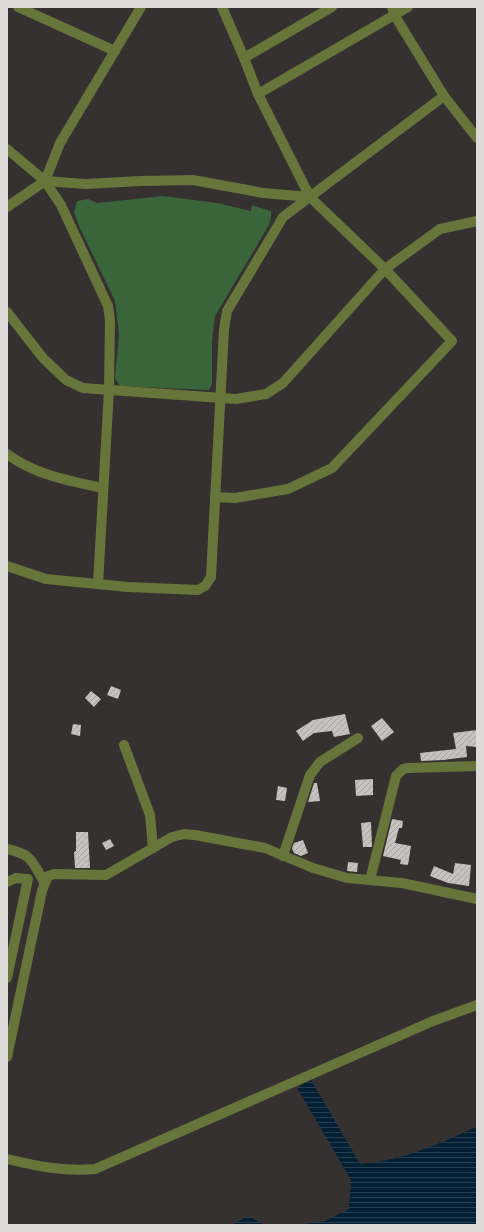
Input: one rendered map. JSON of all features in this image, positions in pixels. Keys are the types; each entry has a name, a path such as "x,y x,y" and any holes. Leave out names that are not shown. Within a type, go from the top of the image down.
{"street":[{"path":"18,7 115,51"},
{"path":"7,207 45,181 60,143 141,7"},
{"path":"215,497 235,498 288,488 332,468 452,341 385,269 310,197 258,94 222,7"},
{"path":"244,58 332,7"},
{"path":"258,94 394,11 408,7"},
{"path":"394,11 444,96 477,138"},
{"path":"7,566 46,579 98,584 198,590 205,586 211,577 224,329 227,311 283,217 444,96"},
{"path":"7,149 45,181 61,205 108,306 110,320 109,390 98,584"},
{"path":"45,181 86,184 193,180 263,193 310,197"},
{"path":"7,312 43,358 66,380 83,388 236,399 266,394 283,383 385,269 440,229 477,221"},
{"path":"7,454 18,462 53,477 103,488"},
{"path":"284,856 310,775 320,762 358,738"},
{"path":"124,745 150,815 153,848"},
{"path":"370,880 396,776 399,772 408,768 477,766"},
{"path":"7,1057 44,882 48,876 54,874 106,875 172,837 190,834 265,848 313,868 347,878 402,883 477,899"},
{"path":"7,849 21,852 29,857 44,882"},
{"path":"7,882 16,878 28,878 7,978"},
{"path":"7,1159 60,1170 95,1170 433,1021 477,1005"}],"green space":[{"path":"163,196 217,203 251,211 252,205 271,211 269,225 215,316 212,341 212,384 209,390 120,386 115,378 119,334 115,301 79,226 74,212 77,201 88,199 97,203"}],"water":[{"path":"311,1080 360,1164 390,1160 405,1156 450,1139 477,1126 477,1225 297,1225 325,1221 349,1209 351,1180 297,1088"},
{"path":"248,1216 265,1225 232,1225"}],"building":[{"path":"111,686 121,690 118,699 107,695"},
{"path":"91,691 101,699 94,707 85,698"},
{"path":"345,714 350,734 334,737 332,731 314,733 303,741 296,731 313,720"},
{"path":"382,718 394,732 382,741 371,726"},
{"path":"73,724 81,725 80,736 71,734"},
{"path":"477,730 477,747 466,746 467,757 421,761 420,753 456,749 453,733"},
{"path":"373,779 373,795 356,796 355,780"},
{"path":"314,783 317,783 320,801 308,802"},
{"path":"278,786 287,788 285,801 276,800"},
{"path":"392,819 403,821 402,828 399,828 395,843 411,846 408,865 400,864 401,860 383,856"},
{"path":"371,822 372,847 363,847 361,823"},
{"path":"76,832 88,832 90,868 75,868 74,852 76,851"},
{"path":"110,839 114,846 106,850 102,843"},
{"path":"303,840 308,853 301,856 294,853 292,848 294,843"},
{"path":"348,862 358,863 357,872 347,871"},
{"path":"455,863 471,865 469,886 448,883 430,876 434,866 453,874"}]}
